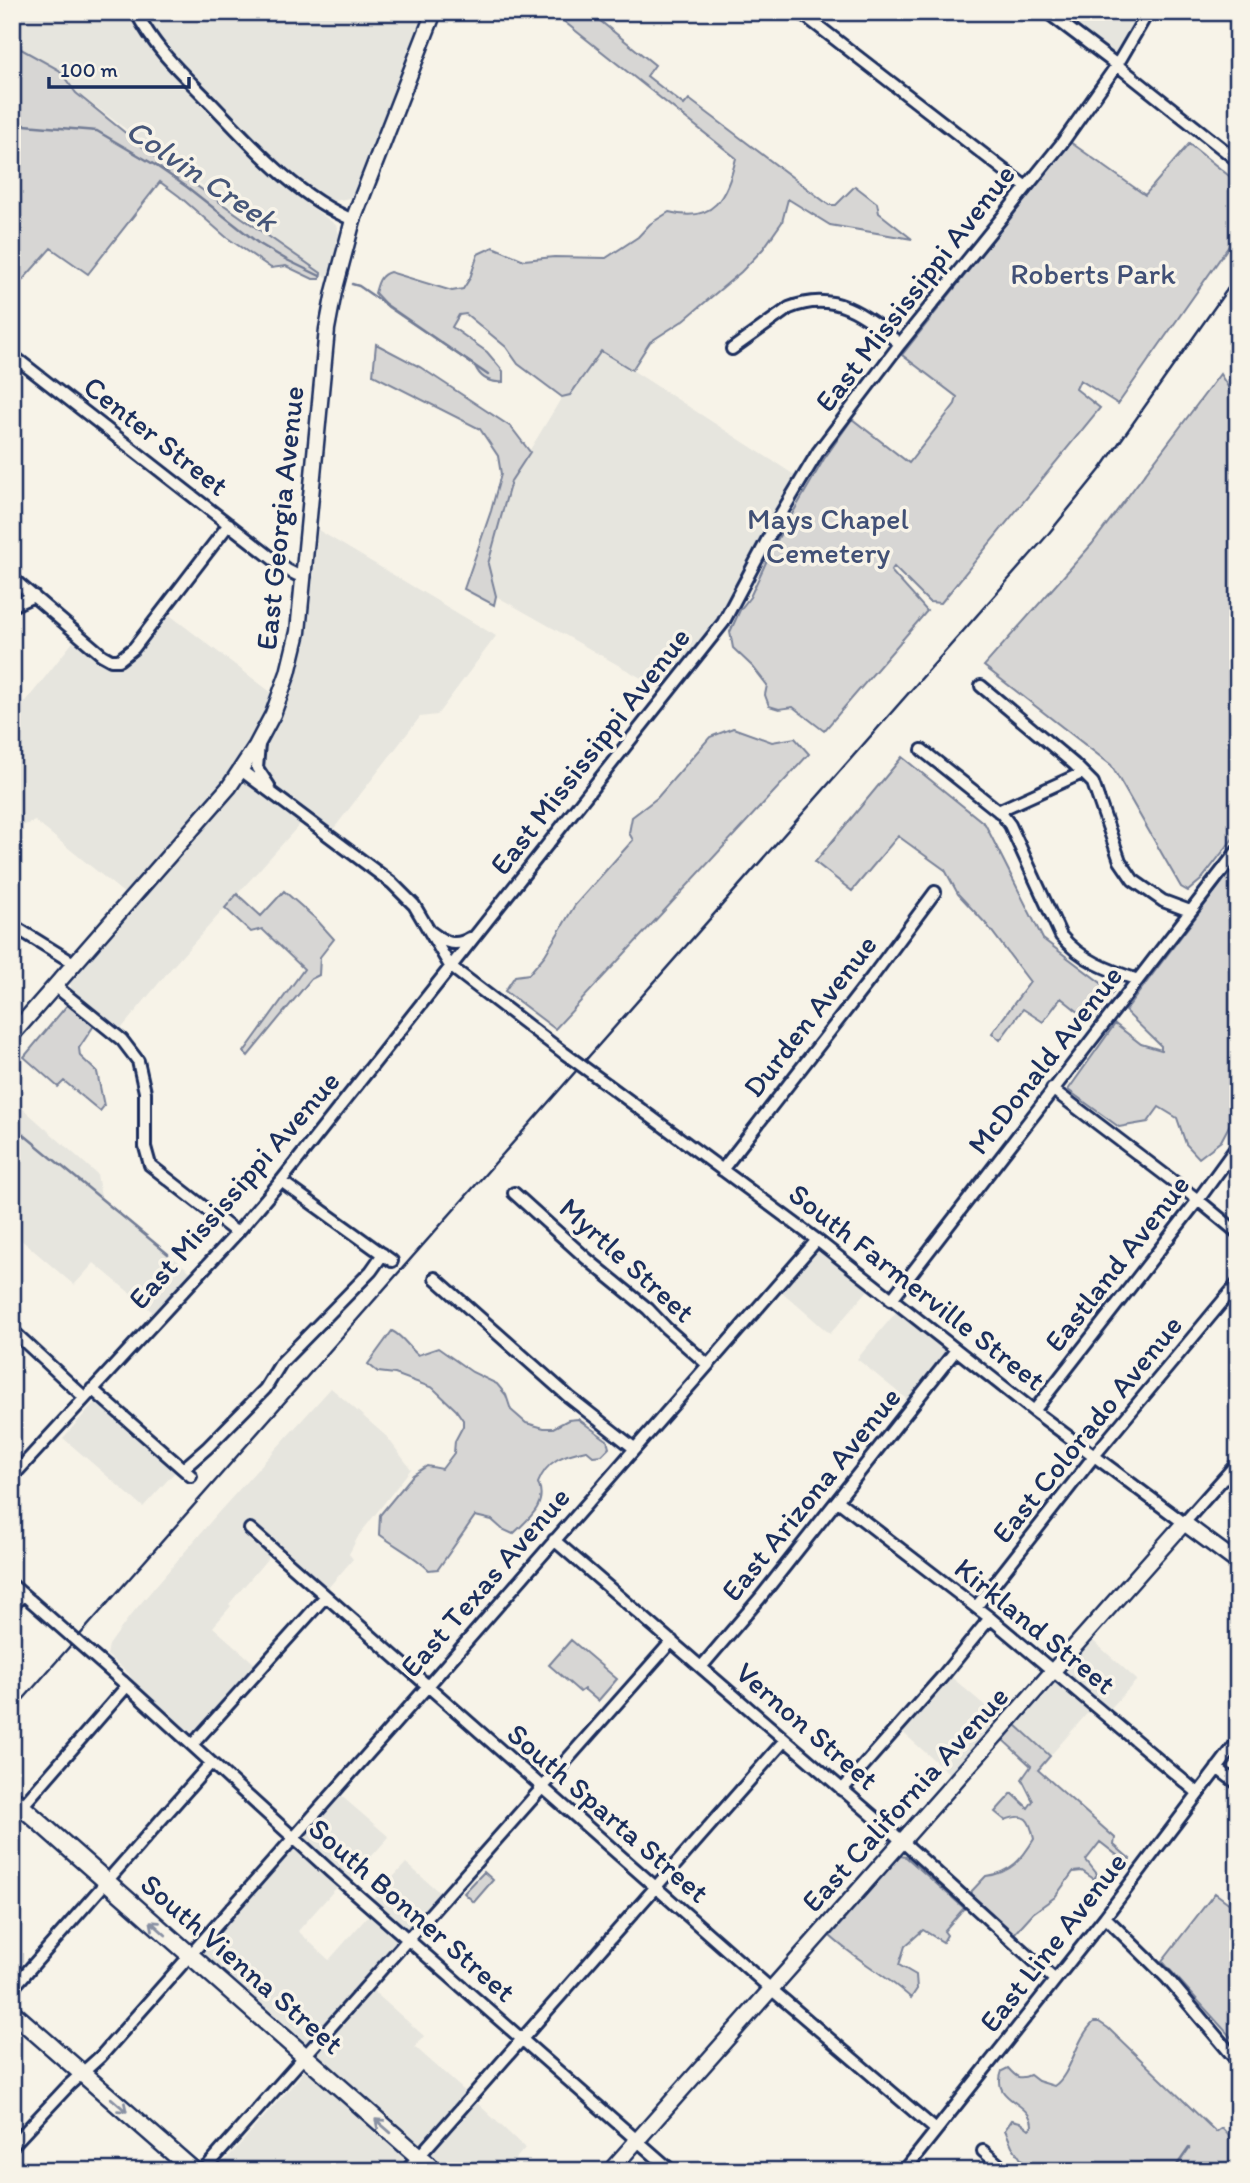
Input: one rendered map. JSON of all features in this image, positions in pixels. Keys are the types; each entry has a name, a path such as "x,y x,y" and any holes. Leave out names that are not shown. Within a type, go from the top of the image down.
{"highway":[{"name":"South Vienna Street","path":"15,1807 107,1882 435,2171"},
{"path":"12,2012 194,2171"}],"main road":[{"name":"East Georgia Avenue","path":"12,1035 211,810 241,770 273,714 288,673 298,632 327,329 343,254 353,220 434,12"},
{"name":"South Farmerville Street","path":"1184,1523 1238,1563"},
{"name":"East California Avenue","path":"610,2171 1184,1523"}],"street":[{"path":"136,12 157,47 260,154 322,204 353,220"},
{"path":"800,12 1026,187"},
{"path":"1047,12 1238,162"},
{"name":"East Mississippi Avenue","path":"12,1476 237,1233 281,1181 723,622 782,512 818,452 1076,124 1117,65 1148,12"},
{"path":"732,349 789,308 817,302 838,304 859,312 901,344"},
{"name":"Center Street","path":"12,355 287,570 305,576"},
{"path":"12,578 102,655 118,660 134,648 229,524"},
{"path":"12,606 34,596"},
{"path":"981,686 1093,783 1121,860 1133,880 1163,901 1190,911"},
{"path":"262,733 257,754 258,773 285,803"},
{"path":"922,750 998,811 1010,825 1061,936 1073,950 1090,961 1138,980"},
{"path":"241,770 392,883 414,905 450,966"},
{"path":"998,811 1082,773"},
{"name":"McDonald Avenue","path":"891,1300 1238,849"},
{"name":"Durden Avenue","path":"722,1170 935,892"},
{"path":"12,925 75,964"},
{"path":"429,930 446,943 455,944 466,942 477,932"},
{"name":"South Farmerville Street","path":"450,966 817,1240 1034,1411 1184,1523"},
{"path":"55,986 122,1040 138,1061 145,1091 145,1147 150,1165 237,1233"},
{"path":"1052,1089 1238,1233"},
{"name":"Eastland Avenue","path":"1034,1411 1238,1145"},
{"path":"12,1330 187,1473 207,1448 265,1389 281,1363 371,1270 388,1257 281,1181"},
{"name":"Myrtle Street","path":"514,1193 707,1364"},
{"name":"East Texas Avenue","path":"12,2146 69,2085 101,2056 190,1956 817,1240"},
{"path":"435,1278 569,1397 634,1448"},
{"name":"East Colorado Avenue","path":"976,1607 1094,1457 1238,1283"},
{"name":"East Arizona Avenue","path":"702,1666 750,1611 956,1350"},
{"name":"East California Avenue","path":"1184,1523 1238,1462"},
{"name":"Kirkland Street","path":"838,1501 990,1618 1198,1793"},
{"name":"South Sparta Street","path":"250,1529 771,1989 936,2130"},
{"name":"Vernon Street","path":"554,1540 902,1841 1055,1980"},
{"name":"South Bonner Street","path":"12,1584 293,1838 672,2171"},
{"path":"192,1745 326,1596"},
{"path":"12,1607 27,1598"},
{"path":"842,1790 951,1667 990,1618"},
{"path":"203,2171 672,1641"},
{"path":"15,1807 125,1684"},
{"path":"406,2171 785,1740"},
{"name":"East Line Avenue","path":"904,2171 1105,1917 1238,1741"},
{"path":"12,1989 211,1763"},
{"path":"1217,1768 1238,1784"},
{"path":"1105,1917 1167,1978 1238,2062"},
{"path":"983,2151 1006,2171"}],"shaded area":[{"path":"12,12 130,12 155,53 240,142 310,206 336,225 340,236 329,279 12,45"},
{"path":"144,12 426,12 357,190 349,198 335,201 322,197 263,150 161,44"},
{"path":"1054,12 1143,12 1118,55 1114,56"},
{"path":"601,350 796,476 720,612 699,646 664,691 496,596 488,564 511,481 562,397 571,395"},
{"path":"318,530 496,636 437,715 420,717 332,831 272,784 262,768 263,752 293,686 304,643"},
{"path":"167,613 272,693 258,725 225,777 201,809 125,894 35,821 12,830 12,719 76,638 105,661 115,667 121,667"},
{"path":"245,781 302,822 173,966 121,1029 72,991 70,983"},
{"path":"12,1099 97,1174 101,1197 192,1273 155,1314 94,1263 74,1285 12,1232"},
{"path":"818,1251 869,1289 830,1334 781,1291"},
{"path":"897,1311 945,1349 909,1401 857,1359"},
{"path":"331,1388 387,1437 411,1469 359,1535 349,1554 353,1559 328,1588 279,1545 229,1604 231,1606 213,1627 256,1665 198,1731 189,1732 107,1655 109,1645 130,1616 218,1513"},
{"path":"95,1402 175,1472 143,1507 63,1438"},
{"path":"1091,1639 1137,1680 1108,1711 1065,1671"},
{"path":"949,1675 1003,1721 953,1777 899,1729"},
{"path":"1056,1681 1091,1709 1050,1756 1016,1725"},
{"path":"339,1794 389,1837 350,1880 303,1837"},
{"path":"293,1849 338,1886 298,1931 329,1960 369,1915 364,1909 406,1863 440,1893 305,2043 301,2043 201,1955 203,1949"},
{"path":"371,1989 424,2036 415,2047 468,2094 408,2159 421,2171 216,2171 298,2079 318,2049"},
{"path":"476,2102 525,2148 505,2171 443,2171 432,2159 431,2152"}],"green space":[{"path":"552,12 589,12 655,65 647,76 684,105 689,99 829,205 836,205 855,186 877,203 879,213 912,239 830,225 788,199 782,222 763,249 741,272 684,320 650,342 632,370 601,351 570,395 562,397 518,364 506,347 466,314 459,315 452,327 487,352 503,371 503,382 486,379 475,366 388,307 375,293 381,277 390,272 452,291 463,289 470,278 478,254 493,247 524,260 554,257 606,258 669,212 697,214 716,204 728,185 736,158"},
{"path":"12,44 59,70 76,93 154,156 321,273 320,279 313,279 286,266 271,268 226,237 160,182 88,274 51,248 12,292"},
{"path":"1070,142 1145,195 1189,144 1238,183 1238,233 1118,404 1080,380 1076,389 1100,408 941,603 929,602 894,567 891,571 927,611 824,731 793,707 779,709 769,706 765,695 767,685 733,648 730,632 773,547 824,459 852,419 909,463 955,404 957,397 902,355"},
{"path":"376,344 420,367 511,427 530,452 511,481 488,564 496,596 494,605 464,589 501,474 498,456 480,429 373,375"},
{"path":"1220,374 1238,403 1238,832 1201,880 1188,891 1181,887 1111,765 984,666 1092,544"},
{"path":"733,728 772,742 795,738 809,754 555,1029 505,991 515,976 529,974 545,955 575,905 633,840 629,833 632,817 657,798 710,737"},
{"path":"902,757 985,824 1043,939 1113,992 1091,1022 1061,998 1043,1022 1023,1009 1000,1040 992,1033 1030,982 987,925 958,894 945,870 898,836 852,891 815,862"},
{"path":"1238,861 1238,1109 1221,1141 1199,1158 1186,1144 1177,1118 1159,1107 1148,1122 1119,1127 1068,1090 1115,1024 1141,1044 1161,1050 1161,1046 1125,1011"},
{"path":"284,891 334,939 320,957 319,975 311,979 248,1056 244,1052 304,969 262,929 251,932 225,908 237,894 261,916"},
{"path":"69,1003 95,1024 79,1048 80,1056 97,1072 104,1106 100,1111 64,1081 58,1087 24,1057"},
{"path":"392,1331 418,1355 438,1348 472,1372 497,1384 506,1395 511,1410 526,1423 553,1428 568,1420 578,1419 607,1440 609,1448 602,1455 593,1456 586,1450 570,1454 551,1464 538,1483 540,1498 535,1511 513,1534 492,1520 475,1516 438,1569 429,1570 379,1534 380,1515 413,1475 427,1466 442,1469 454,1453 455,1441 463,1426 463,1420 433,1388 395,1374 378,1372 368,1364"},
{"path":"571,1640 617,1679 598,1701 584,1689 580,1692 549,1665"},
{"path":"1016,1725 1050,1756 1038,1770 1115,1838 1114,1845 1130,1859 1127,1863 1100,1842 1086,1860 1097,1874 1094,1879 1082,1871 1073,1872 1055,1897 1033,1913 1013,1935 968,1895 986,1876 1002,1872 1015,1864 1034,1839 1026,1819 1018,1817 1005,1820 995,1812 1012,1793 1028,1808 1033,1801 1022,1779 1031,1766 1003,1740"},
{"path":"900,1856 906,1857 964,1908 944,1931 947,1935 943,1942 923,1930 905,1946 899,1965 916,1975 917,1989 911,1998 830,1936"},
{"path":"484,1872 493,1880 474,1902 464,1893"},
{"path":"1215,1893 1238,1910 1238,2045 1162,1961"},
{"path":"1094,2022 1108,2028 1216,2132 1222,2128 1238,2142 1238,2171 1029,2171 1005,2130 1012,2120 1029,2129 1032,2126 1030,2118 1002,2089 1002,2071 1008,2068 1018,2077 1030,2075 1038,2081 1054,2086 1065,2073 1082,2037"}],"waterway":[{"name":"Colvin Creek","path":"12,124 97,131 187,187 258,243 320,276"},
{"name":"Colvin Creek","path":"352,284 359,286 488,375"},
{"path":"12,1125 168,1254"},
{"path":"1173,2171 1189,2148"}],"railway":[{"path":"12,1712 1045,538 1100,470 1238,274"}],"park label":[{"name":"Roberts Park","path":"1093,274"},
{"name":"Mays Chapel Cemetery","path":"828,536"}]}
